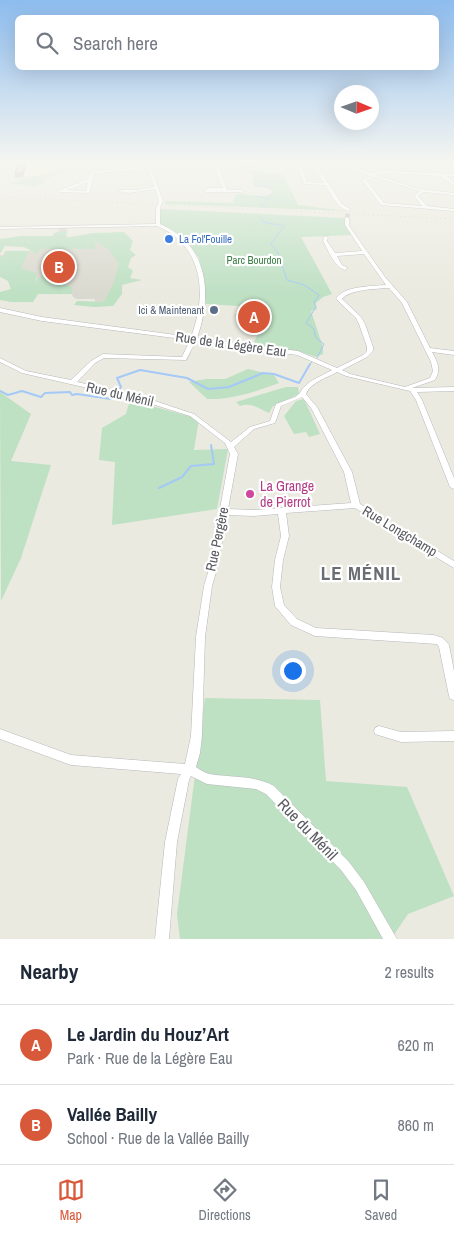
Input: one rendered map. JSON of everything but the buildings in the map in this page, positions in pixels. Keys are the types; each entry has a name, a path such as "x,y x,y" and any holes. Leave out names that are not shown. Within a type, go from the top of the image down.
{"street":[{"path":"158,225 159,207"},
{"path":"342,207 348,214 347,225 408,308 429,350 436,375 428,381 403,389"},
{"path":"413,207 454,210"},
{"path":"0,228 158,225 175,233 197,262 203,298 194,338 184,359 103,356 93,362 72,383"},
{"path":"326,237 325,241 340,266 346,268"},
{"path":"333,255 366,252"},
{"path":"232,446 252,428 273,422 278,406 297,398 313,382 365,356 370,351 362,324 339,299 340,296 348,291 391,286"},
{"name":"Rue de la Légère Eau","path":"0,310 42,319 298,352 348,375 403,389 454,389"},
{"path":"429,350 454,353"},
{"name":"Rue du Ménil","path":"1,362 24,372 138,397 172,407 201,420 232,446"},
{"path":"412,390 418,400 454,487"},
{"path":"303,394 314,407 348,472 356,505"},
{"name":"Rue Pergère","path":"162,939 170,842 184,779 190,770 195,753 200,635 208,586 234,462 232,446"},
{"name":"Rue Longchamp","path":"223,512 356,505 454,565"},
{"path":"282,510 285,536 279,560 276,587 280,606 294,622 315,632 434,639 440,641 444,646 454,696"},
{"path":"379,731 401,737 454,736"},
{"name":"Rue du Ménil","path":"0,734 71,760 190,770 207,779 263,786 280,798 345,866 360,886 390,939"}],"shaded area":[{"path":"68,227 65,237 123,235 119,263 109,302 95,302 95,299 77,299 72,294 32,293 37,278 18,278 0,270 0,255 3,255 5,251 30,251 33,246 55,239 59,228"}],"green space":[{"path":"238,207 313,207 346,211"},
{"name":"Parc Bourdon","path":"161,209 344,218 352,235 301,237 332,294 323,297 315,304 317,309 311,311 323,347 323,354 316,357 301,352 253,344 260,330 245,329 250,318 235,316 239,306 206,304 199,258 186,241 159,223"},
{"path":"67,231 66,238 93,233 124,232 133,241 130,250 136,255 131,258 128,267 133,271 130,278 142,280 122,285 122,294 113,306 74,305 77,301 104,302 113,284 119,263 108,249 94,241 95,249 40,249 37,254 24,247 5,246 0,254 0,239 21,236 53,236 54,233"},
{"path":"6,251 29,251 21,268 37,273 35,283 37,278 43,275 72,287 72,294 38,294 33,302 0,300 0,292 11,289 8,281 0,277 0,257 4,256"},
{"path":"248,369 274,375 279,383 234,397 207,399 189,382 206,379 225,379"},
{"path":"286,387 298,387 299,394 273,406 269,413 252,405 240,406 236,402"},
{"path":"0,392 31,414 11,461 51,465 21,558 1,601"},
{"path":"304,399 320,434 309,437 306,432 294,434 284,416 296,401"},
{"path":"130,400 199,419 194,450 228,449 217,509 112,525 115,462 99,460 102,428 126,414"},
{"path":"205,698 320,700 326,781 407,787 454,896 408,914 391,939 180,939 177,914"}],"waterway":[{"path":"260,217 263,222 284,226 271,244 278,253 287,280 304,285 319,295 314,302 316,307 306,323 314,329 316,338 324,344 317,358"},
{"path":"310,364 313,361"},
{"path":"119,390 121,387 117,378 140,370 187,378 208,389 229,387 263,373 274,374 299,383 310,364"},
{"path":"0,391 8,395 22,391 41,397 45,393 70,392 72,395 77,394 111,399 114,395"},
{"path":"159,488 182,477 191,466 214,464 211,445"}],"tunnel":[{"path":"347,218 348,213"}],"railway":[{"path":"203,207 454,219"}],"place":[{"name":"La Fol'Fouille","path":"169,239"},
{"name":"Vallée Bailly","path":"59,267"},
{"name":"Ici & Maintenant","path":"214,310"},
{"name":"Le Jardin du Houz’Art","path":"254,317"},
{"name":"La Grange de Pierrot","path":"250,494"}],"district":[{"name":"LE MÉNIL","path":"361,573"}]}
